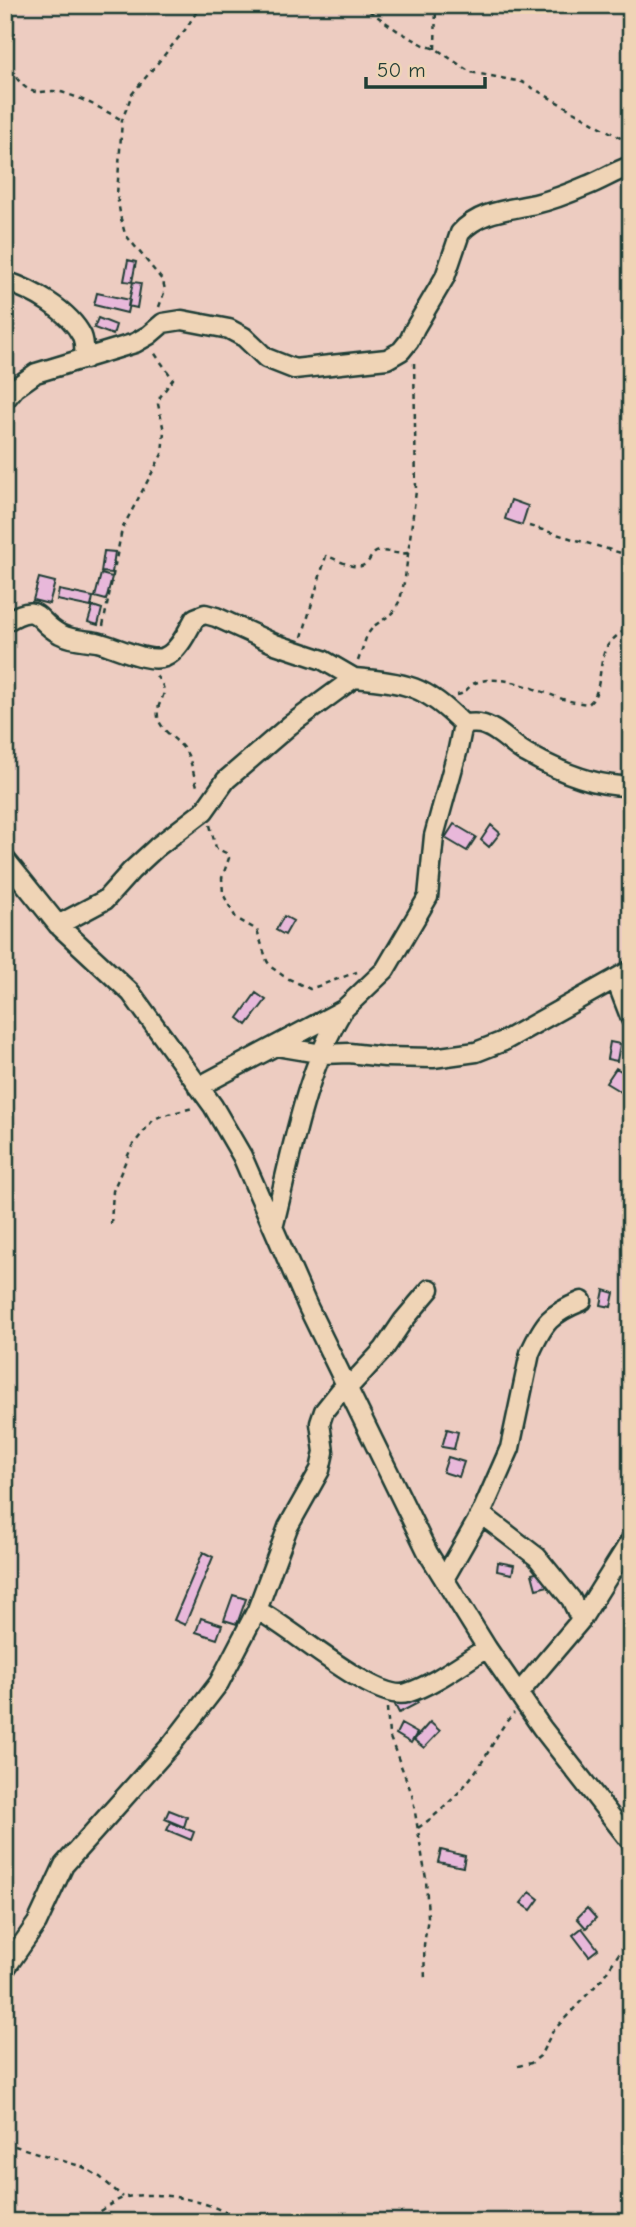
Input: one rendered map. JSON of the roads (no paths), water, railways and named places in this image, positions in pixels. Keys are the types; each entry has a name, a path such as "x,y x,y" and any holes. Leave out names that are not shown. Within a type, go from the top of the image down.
{"street":[{"path":"5,401 15,388 36,373 144,338 168,321 189,320 219,326 244,337 266,358 294,369 387,359 401,351 409,341 445,277 460,233 464,229 491,213 550,199 588,186 612,172 631,166"},
{"path":"5,281 34,294 68,318 83,339 85,359"},
{"path":"5,622 21,614 33,612 41,616 50,628 64,636 135,654 165,657 180,643 195,618 205,614 296,652 323,660 354,678 400,683 437,699 463,724 480,724 525,753 574,774 610,785 631,786"},
{"path":"58,925 106,900 148,855 204,811 226,779 290,725 354,678"},
{"path":"198,1087 343,1010 385,970 428,897 433,836 463,724"},
{"path":"5,859 58,925 131,993 214,1106 243,1156 308,1307 428,1553 487,1648 522,1698 631,1842"},
{"path":"276,1046 323,1054 349,1053 368,1057 433,1058 476,1052 504,1041 623,975 631,1019"},
{"path":"274,1224 310,1086 334,1025 343,1010"},
{"path":"5,1969 37,1923 64,1866 172,1744 219,1683 257,1610 288,1527 320,1470 324,1452 320,1423 324,1410 384,1349 402,1321 430,1289"},
{"path":"444,1579 481,1514 510,1447 528,1362 536,1339 552,1315 582,1301"},
{"path":"481,1514 537,1557 571,1599 581,1620"},
{"path":"522,1698 581,1620 631,1540"},
{"path":"257,1610 356,1676 387,1693 405,1694 423,1686 487,1648"}]}
